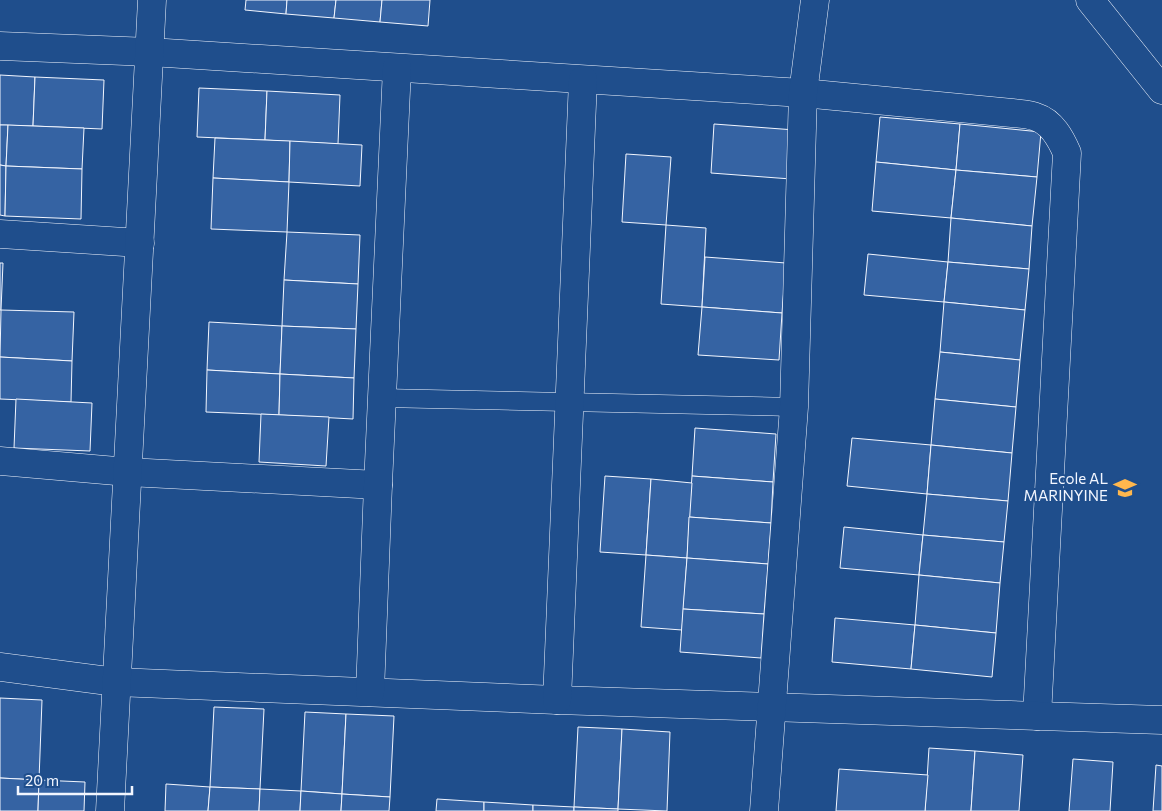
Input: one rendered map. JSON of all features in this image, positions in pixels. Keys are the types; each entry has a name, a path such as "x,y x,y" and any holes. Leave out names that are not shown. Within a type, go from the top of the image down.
{"street":[{"path":"110,811 152,0"},
{"path":"764,811 794,407 803,93 815,0"},
{"path":"1090,0 1162,90"},
{"path":"0,46 150,52 803,93 1037,117 1046,122 1062,141 1066,153 1037,716"},
{"path":"370,692 398,68"},
{"path":"557,700 583,80"},
{"path":"0,234 140,243"},
{"path":"0,461 128,472 378,485"},
{"path":"0,667 116,682 557,700 1162,720"}],"lane":[{"path":"382,398 794,407"}],"building":[{"path":"246,0 287,0 286,14 245,10"},
{"path":"287,0 336,0 334,18 286,14"},
{"path":"336,0 382,0 380,22 334,18"},
{"path":"382,0 430,0 428,26 380,22"},
{"path":"0,75 35,77 33,126 0,125"},
{"path":"35,77 104,80 102,129 33,126"},
{"path":"199,88 267,91 265,140 197,137"},
{"path":"267,91 340,95 338,144 265,140"},
{"path":"880,117 960,124 956,170 876,162"},
{"path":"714,124 795,130 791,179 711,173"},
{"path":"960,124 1041,132 1037,177 956,170"},
{"path":"0,125 8,125 6,166 0,165"},
{"path":"8,125 84,128 82,169 6,166"},
{"path":"215,138 290,141 289,182 213,178"},
{"path":"290,141 362,145 360,186 289,182"},
{"path":"626,154 671,157 666,225 622,222"},
{"path":"876,162 956,170 951,218 872,211"},
{"path":"0,165 6,166 5,216 0,215"},
{"path":"6,166 82,169 81,219 5,216"},
{"path":"956,170 1037,177 1032,226 951,218"},
{"path":"213,178 289,182 287,232 211,229"},
{"path":"951,218 1032,226 1029,269 948,262"},
{"path":"666,225 706,228 702,307 661,304"},
{"path":"287,232 360,235 358,284 284,280"},
{"path":"868,254 948,262 944,302 864,295"},
{"path":"705,257 786,263 782,313 702,307"},
{"path":"948,262 1029,269 1025,310 944,302"},
{"path":"0,263 3,263 1,310 0,310"},
{"path":"284,280 358,284 356,329 282,326"},
{"path":"944,302 1025,310 1020,360 940,352"},
{"path":"702,307 782,313 779,360 698,355"},
{"path":"1,310 74,312 72,361 0,357"},
{"path":"209,322 282,326 280,374 207,370"},
{"path":"282,326 356,329 354,378 280,374"},
{"path":"940,352 1020,360 1016,407 935,399"},
{"path":"0,357 72,361 71,402 0,399"},
{"path":"207,370 280,374 279,415 206,412"},
{"path":"280,374 354,378 353,419 279,415"},
{"path":"16,399 92,403 90,451 14,448"},
{"path":"935,399 1016,407 1012,453 931,445"},
{"path":"261,414 329,417 326,466 259,462"},
{"path":"695,428 776,434 773,482 692,476"},
{"path":"852,438 931,445 927,494 847,486"},
{"path":"931,445 1012,453 1008,501 927,494"},
{"path":"605,476 651,479 646,555 600,552"},
{"path":"692,476 773,482 771,523 689,517"},
{"path":"651,479 692,483 687,558 646,555"},
{"path":"927,494 1008,501 1004,542 923,535"},
{"path":"689,517 771,523 768,564 687,558"},
{"path":"844,527 923,535 919,575 840,568"},
{"path":"923,535 1004,542 1000,583 919,575"},
{"path":"646,555 687,558 682,630 641,627"},
{"path":"687,558 768,564 764,614 683,609"},
{"path":"919,575 1000,583 996,633 915,625"},
{"path":"683,609 764,614 761,658 680,652"},
{"path":"835,618 915,625 911,669 832,662"},
{"path":"915,625 996,633 992,677 911,669"},
{"path":"0,698 42,700 39,780 0,778"},
{"path":"214,707 264,709 260,789 210,787"},
{"path":"305,712 346,714 342,794 301,791"},
{"path":"346,714 394,716 390,797 342,794"},
{"path":"578,727 622,729 618,809 574,807"},
{"path":"622,729 670,732 667,811 618,809"},
{"path":"929,748 975,751 971,811 925,811"},
{"path":"975,751 1023,755 1019,811 971,811"},
{"path":"1073,759 1113,762 1110,811 1069,811"},
{"path":"1156,765 1162,766 1162,811 1153,811"},
{"path":"839,769 928,775 925,811 836,811"},
{"path":"0,778 39,780 38,811 0,811"},
{"path":"39,780 85,782 84,811 38,811"},
{"path":"166,784 210,787 208,811 165,811"},
{"path":"210,787 260,789 259,811 208,811"},
{"path":"260,789 301,791 300,811 259,811"},
{"path":"301,791 342,794 341,811 300,811"},
{"path":"342,794 390,797 389,811 341,811"},
{"path":"437,799 484,802 484,811 436,811"},
{"path":"484,802 533,805 533,811 484,811"},
{"path":"533,805 574,807 574,811 533,811"},
{"path":"574,807 618,809 618,811 574,811"}],"place":[{"name":"Ecole AL MARINYINE","path":"1125,488"}]}
